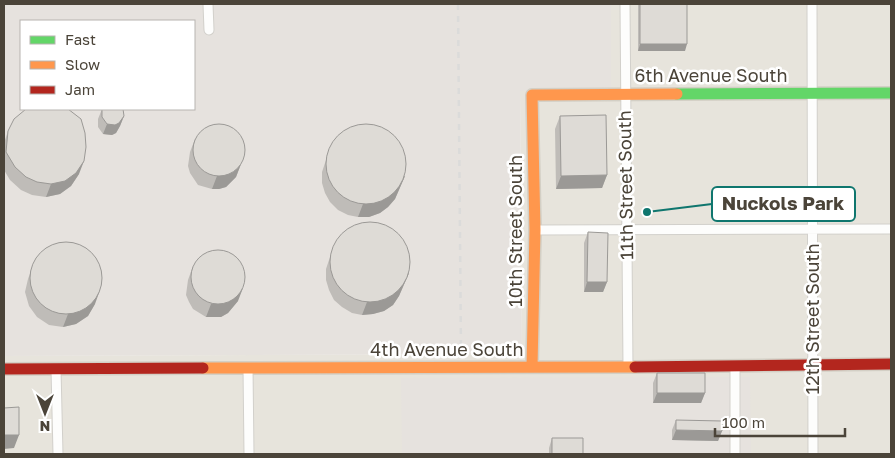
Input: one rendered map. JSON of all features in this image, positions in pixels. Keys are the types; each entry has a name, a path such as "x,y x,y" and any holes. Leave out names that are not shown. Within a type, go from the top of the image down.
{"street":[{"path":"208,4 209,30"},
{"name":"11th Street South","path":"625,4 628,367"},
{"name":"12th Street South","path":"812,4 814,454"},
{"name":"6th Avenue South","path":"532,95 891,92"},
{"name":"10th Street South","path":"532,95 535,230 532,368"},
{"path":"535,230 891,229"},
{"name":"4th Avenue South","path":"4,369 532,368 891,364"},
{"path":"735,366 735,454"},
{"path":"248,368 249,454"},
{"path":"56,369 58,454"}],"shaded area":[{"path":"4,4 611,4 611,90 520,91 522,354 4,356"},
{"path":"611,4 891,4 891,454 4,454 4,356 522,354 520,91 611,90"},
{"path":"750,377 751,454 402,454 401,378"}],"building":[{"path":"640,4 687,4 687,44 640,44"},
{"path":"25,110 69,110 81,119 86,147 84,161 76,173 65,181 51,184 37,182 26,177 15,167 6,152 8,131 14,119"},
{"path":"102,110 123,110 124,116 115,125 107,124 102,117"},
{"path":"606,115 607,175 561,176 560,116"},
{"path":"219,124 233,128 241,136 245,150 241,164 233,172 219,176 205,172 197,164 193,150 197,136 205,128"},
{"path":"366,124 381,127 394,136 403,149 406,164 403,179 394,192 381,201 366,204 351,201 338,192 329,179 326,164 329,149 338,136 351,127"},
{"path":"370,222 385,225 398,234 407,247 410,262 407,277 398,290 385,299 370,302 355,299 342,290 333,277 330,262 333,247 342,234 355,225"},
{"path":"588,232 608,233 607,282 587,282"},
{"path":"66,242 86,248 96,258 102,278 96,298 86,308 66,314 46,308 36,298 30,278 36,258 46,248"},
{"path":"218,250 228,252 237,258 243,267 245,277 243,287 237,296 228,302 218,304 208,302 199,296 193,287 191,277 193,267 199,258 208,252"},
{"path":"657,373 705,373 705,393 657,393"},
{"path":"19,407 19,435 4,435 4,408"},
{"path":"676,420 722,421 722,431 676,430"},
{"path":"552,438 583,438 583,454 552,454"}],"railway":[{"path":"458,4 461,352"}],"traffic: fast":[{"path":"677,94 891,93"}],"traffic: slow":[{"path":"532,367 535,230 532,95 677,94"},
{"path":"203,368 635,367"}],"traffic: jam":[{"path":"635,367 891,364"},
{"path":"4,369 203,368"}],"place":[{"name":"Nuckols Park","path":"647,212"}]}
